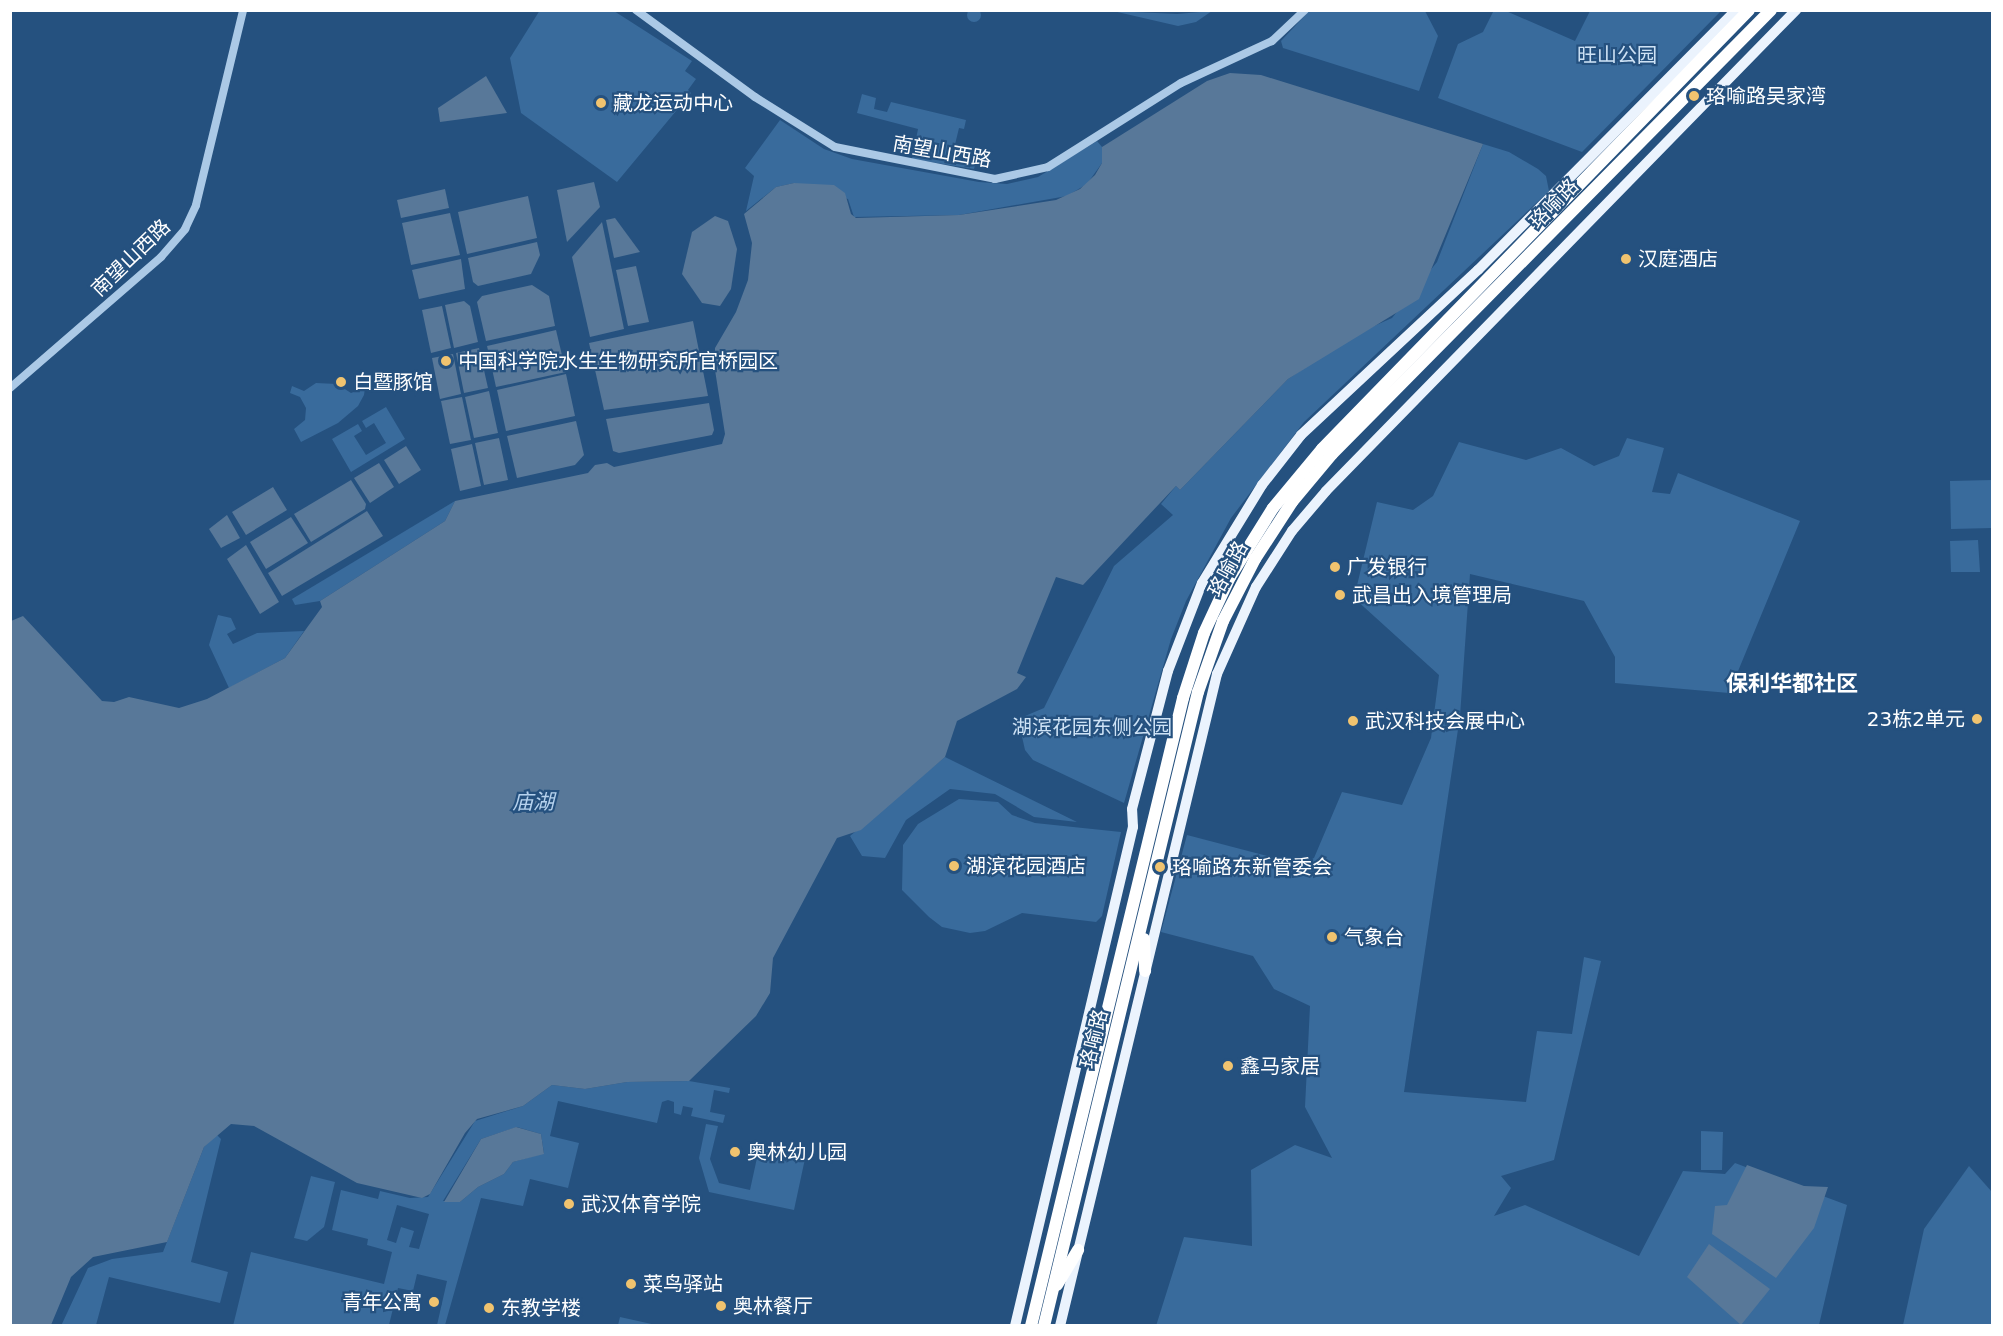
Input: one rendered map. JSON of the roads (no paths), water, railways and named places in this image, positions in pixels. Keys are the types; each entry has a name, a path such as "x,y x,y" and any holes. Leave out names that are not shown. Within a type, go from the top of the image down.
{"highway":[{"name":"珞喻路","path":"1044,1326 1144,920 1189,723 1215,639 1255,559 1292,502 1332,454 1771,10"},
{"name":"珞喻路","path":"1031,1323 1183,698 1204,633 1230,577 1273,508 1323,449 1748,11"},
{"path":"1144,920 1145,971"},
{"path":"1051,1294 1078,1250"}],"main road":[{"path":"1016,1326 1133,827 1132,809 1168,671 1202,583 1262,485 1301,435 1478,270 1736,10"},
{"path":"1060,1326 1217,674 1245,608 1279,550 1326,491 1796,10"}],"street":[{"name":"南望山西路","path":"10,388 161,257 185,229 196,205 243,10"},
{"name":"南望山西路","path":"636,10 755,97 835,147 995,179 1048,167 1181,83 1254,51 1280,35 1305,10"}],"water":[{"name":"庙湖","path":"1230,73 1261,75 1483,144 1419,299 1288,379 1180,490 1176,486 1083,585 1056,577 1017,673 1026,677 1017,689 957,721 945,757 861,830 837,838 773,958 770,993 756,1016 689,1081 627,1082 585,1089 552,1085 523,1106 477,1119 465,1133 430,1194 422,1198 357,1183 254,1126 231,1124 204,1147 167,1242 93,1257 71,1277 51,1325 11,1325 11,621 23,616 102,701 114,702 129,697 179,708 207,699 285,658 322,607 320,601 445,521 455,501 588,473 595,465 607,463 614,467 722,444 725,434 715,370 715,348 736,312 748,280 752,243 744,214 776,187 794,183 834,185 845,193 851,214 856,218 959,215 1056,200 1080,189 1095,175 1102,163 1102,147 1207,81"},
{"path":"486,76 507,113 440,122 438,108"},
{"path":"594,182 600,207 567,242 557,190"},
{"path":"445,189 449,208 401,218 397,200"},
{"path":"528,196 537,238 467,254 458,212"},
{"path":"450,213 460,255 411,265 402,223"},
{"path":"715,216 728,221 737,249 731,289 720,306 702,303 682,274 692,232"},
{"path":"615,218 640,252 614,258 606,220"},
{"path":"602,222 624,329 590,337 572,257"},
{"path":"537,242 540,255 531,274 478,286 473,282 468,258"},
{"path":"461,259 465,289 419,299 412,270"},
{"path":"636,266 649,322 628,326 616,270"},
{"path":"532,285 549,296 555,326 486,341 477,302 482,296"},
{"path":"464,301 470,306 478,342 454,348 445,305"},
{"path":"442,306 451,348 431,353 422,310"},
{"path":"693,321 708,396 604,410 589,343"},
{"path":"556,330 566,372 496,387 487,346"},
{"path":"479,348 488,388 464,393 456,353"},
{"path":"453,354 461,394 440,399 432,358"},
{"path":"566,374 575,416 506,431 497,390"},
{"path":"489,391 498,433 474,438 465,397"},
{"path":"462,397 471,440 450,444 441,401"},
{"path":"709,403 714,430 712,435 619,453 613,451 606,419"},
{"path":"576,421 584,455 575,465 517,478 507,436"},
{"path":"499,438 508,480 484,485 475,443"},
{"path":"472,444 481,486 460,491 451,449"},
{"path":"406,446 421,470 399,484 384,460"},
{"path":"379,463 394,487 370,503 354,478"},
{"path":"351,480 366,504 365,509 311,542 294,514"},
{"path":"273,487 287,510 246,535 232,512"},
{"path":"367,511 383,536 282,596 268,573"},
{"path":"227,515 240,538 221,548 209,529"},
{"path":"291,517 308,543 266,569 250,542"},
{"path":"246,545 279,602 260,614 227,559"},
{"path":"516,1127 541,1134 544,1154 513,1162 504,1174 478,1187 460,1202 444,1202 481,1139"},
{"path":"1747,1165 1804,1186 1828,1187 1814,1228 1776,1278 1712,1234 1715,1206 1727,1205"},
{"path":"1709,1244 1770,1289 1741,1325 1687,1277"}],"place":[{"name":"珞喻路吴家湾","path":"1694,96"},
{"name":"藏龙运动中心","path":"601,103"},
{"name":"汉庭酒店","path":"1626,259"},
{"name":"中国科学院水生生物研究所官桥园区","path":"446,361"},
{"name":"白暨豚馆","path":"341,382"},
{"name":"广发银行","path":"1335,567"},
{"name":"武昌出入境管理局","path":"1340,595"},
{"name":"23栋2单元","path":"1977,719"},
{"name":"武汉科技会展中心","path":"1353,721"},
{"name":"湖滨花园酒店","path":"954,866"},
{"name":"珞喻路东新管委会","path":"1160,867"},
{"name":"气象台","path":"1332,937"},
{"name":"鑫马家居","path":"1228,1066"},
{"name":"奥林幼儿园","path":"735,1152"},
{"name":"武汉体育学院","path":"569,1204"},
{"name":"菜鸟驿站","path":"631,1284"},
{"name":"青年公寓","path":"434,1302"},
{"name":"奥林餐厅","path":"721,1306"},
{"name":"东教学楼","path":"489,1308"}],"district":[{"name":"保利华都社区","path":"1792,684"}],"park label":[{"name":"旺山公园","path":"1617,55"},
{"name":"湖滨花园东侧公园","path":"1092,727"}]}
